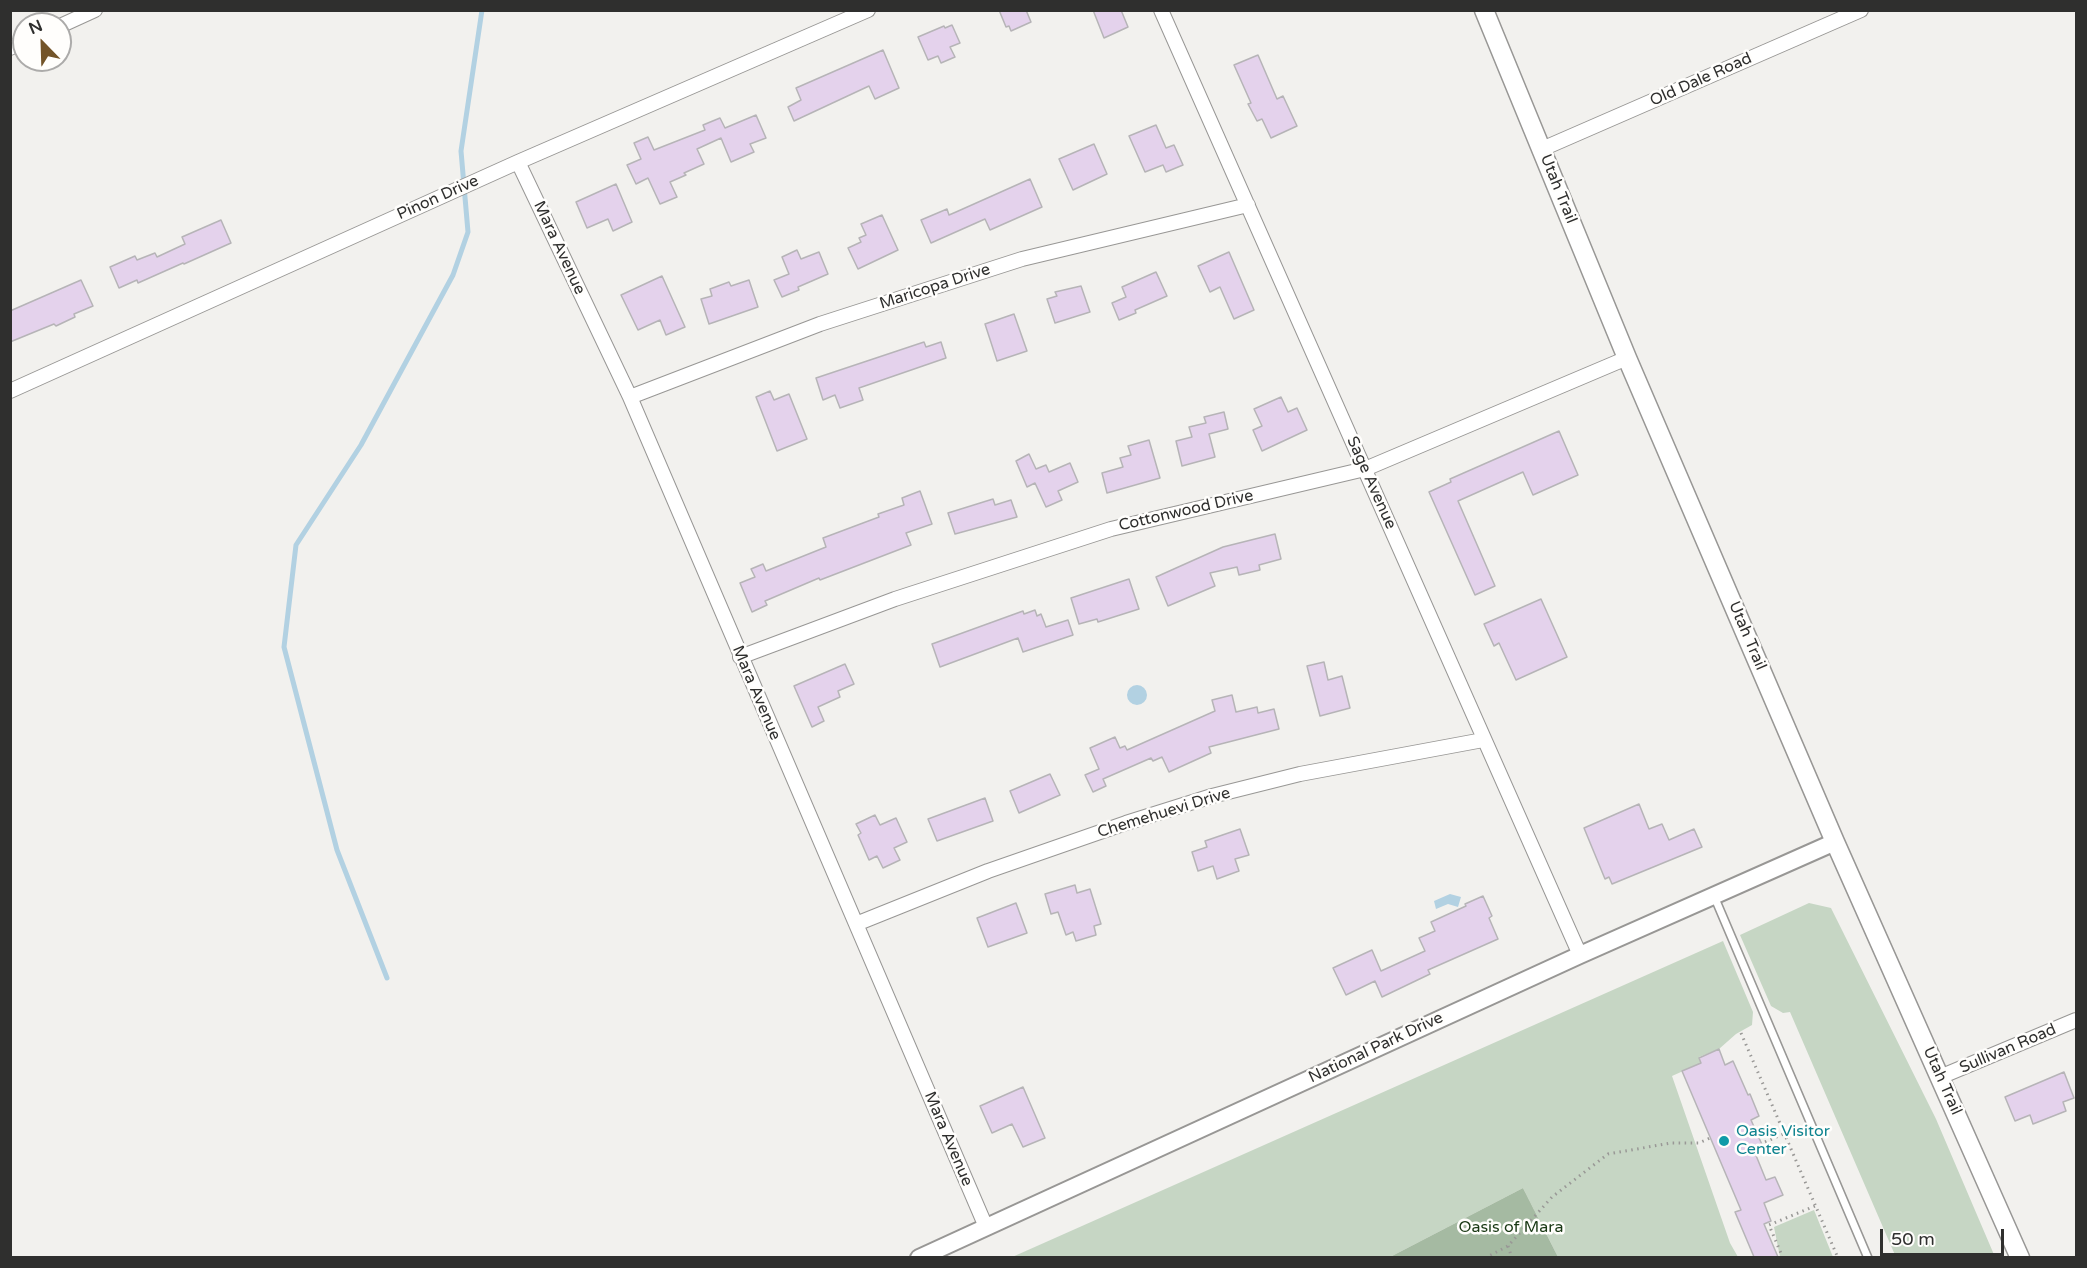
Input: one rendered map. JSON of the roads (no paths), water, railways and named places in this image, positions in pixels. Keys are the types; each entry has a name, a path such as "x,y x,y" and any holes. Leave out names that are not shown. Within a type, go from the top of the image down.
{"main road":[{"name":"Utah Trail","path":"1484,10 1628,358 1835,842 2020,1257"}],"street":[{"path":"72,21 95,10"},
{"name":"Pinon Drive","path":"10,391 518,162 868,10"},
{"name":"Sage Avenue","path":"1161,10 1580,955"},
{"name":"Old Dale Road","path":"1542,149 1861,10"},
{"name":"Mara Avenue","path":"518,162 630,397 986,1227"},
{"name":"Maricopa Drive","path":"630,397 820,324 1023,260 1248,205"},
{"name":"Cottonwood Drive","path":"740,657 895,599 1111,529 1365,469 1628,358"},
{"name":"Chemehuevi Drive","path":"856,924 988,871 1212,796 1300,774 1483,740"},
{"name":"National Park Drive","path":"919,1257 1580,955 1835,842"},
{"name":"Sullivan Road","path":"1940,1077 2076,1020"}],"lane":[{"path":"1714,896 1868,1257"}],"water":[{"path":"1137,685 1144,688 1147,695 1144,702 1137,705 1130,702 1127,695 1130,688"},
{"path":"1450,894 1461,897 1458,907 1448,904 1436,909 1434,901"}],"waterway":[{"path":"387,978 337,850 284,647 296,545 361,445 453,275 468,232 461,151 482,10"}],"place":[{"name":"Oasis Visitor Center","path":"1724,1141"}],"park label":[{"name":"Oasis of Mara","path":"1511,1228"}]}
